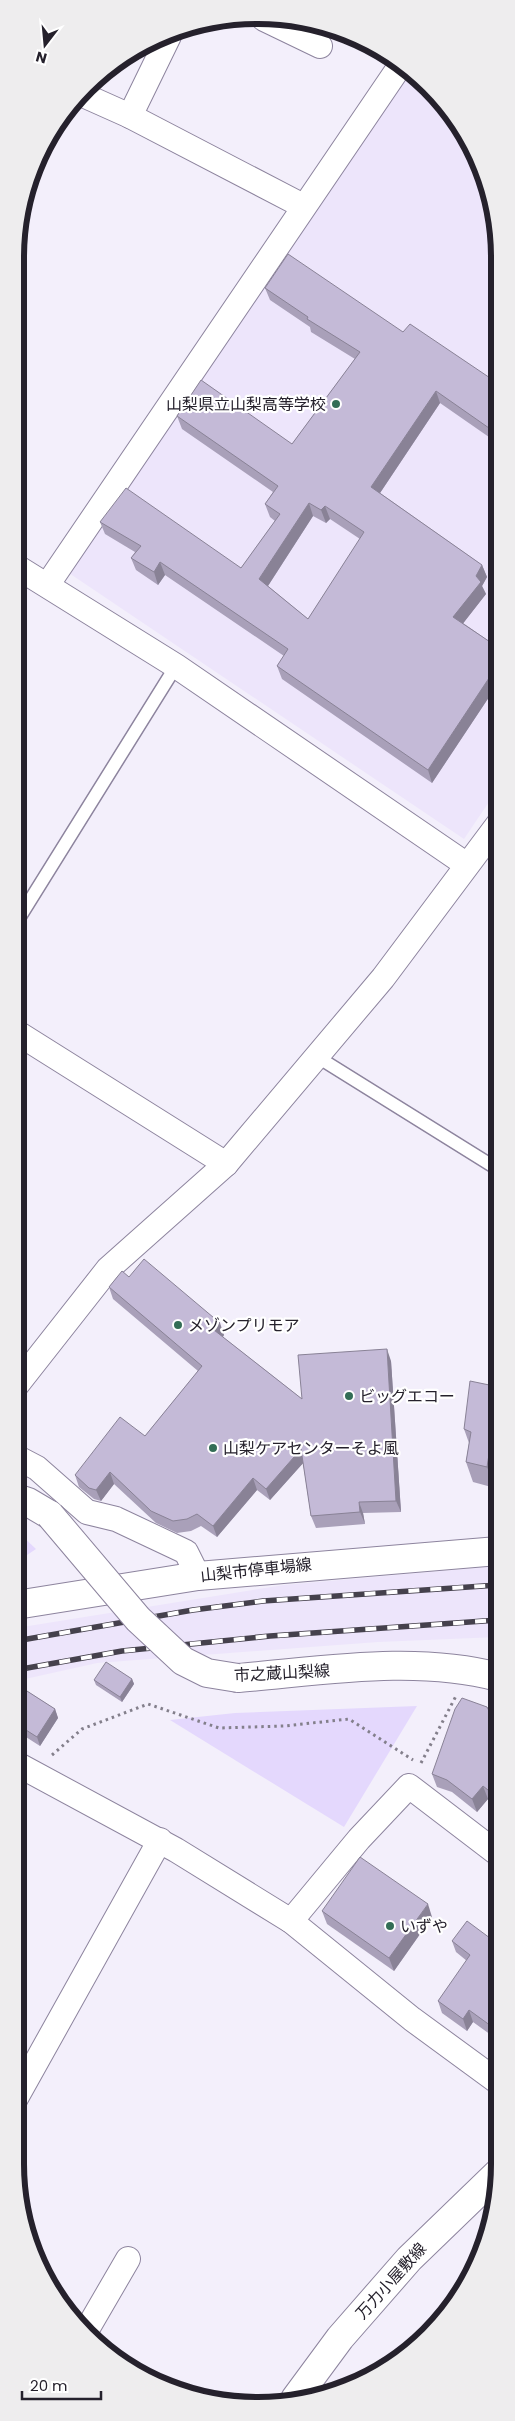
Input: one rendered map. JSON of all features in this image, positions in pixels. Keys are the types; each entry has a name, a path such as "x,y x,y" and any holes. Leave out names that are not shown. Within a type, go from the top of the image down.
{"main road":[{"name":"市之蔵山梨線","path":"24,1501 50,1516 138,1619 183,1661 207,1673 238,1678 413,1666 471,1670 491,1675"},
{"name":"山梨市停車場線","path":"24,1604 198,1576 491,1552"},
{"name":"万力小屋敷線","path":"298,2394 340,2338 409,2259 491,2180"}],"street":[{"path":"275,24 320,46"},
{"path":"130,116 166,43"},
{"path":"48,584 397,70"},
{"path":"87,97 130,116 304,206"},
{"path":"24,571 48,584 176,666 467,864"},
{"path":"24,1376 108,1269 226,1164 383,978 491,834"},
{"path":"24,1037 226,1164"},
{"path":"24,1461 37,1468 87,1512 116,1519 186,1552 198,1576"},
{"path":"24,1768 160,1840 290,1921 412,2019 491,2077"},
{"path":"290,1921 359,1839 409,1786 491,1849"},
{"path":"24,2084 160,1840"},
{"path":"89,2326 128,2259"}],"lane":[{"path":"24,911 176,666"},
{"path":"316,1056 491,1165"}],"path":[{"path":"39,1777 48,1758 82,1729 148,1704 219,1728 284,1726 349,1719 420,1765 444,1717 471,1670"}],"shaded area":[{"name":"山梨県立山梨高等学校","path":"404,75 423,92 443,115 467,154 479,182 487,212 491,242 491,799 464,839 60,567"},
{"path":"24,1538 36,1549 24,1557"},
{"path":"491,1567 491,1637 378,1642 97,1663 24,1679 24,1627 284,1585"},
{"path":"417,1706 344,1827 170,1720 235,1713"}],"building":[{"path":"288,254 403,332 410,324 491,379 491,429 436,391 371,487 482,565 476,576 481,582 453,617 491,643 491,675 428,770 277,666 288,649 160,562 154,572 131,558 141,546 100,522 126,488 241,568 280,514 265,504 278,486 177,416 201,380 292,444 360,352 307,319 308,317 265,288","holes":["309,503 321,510 325,506 364,532 308,619 259,579"]},
{"path":"144,1259 220,1323 214,1330 302,1399 298,1355 387,1349 396,1501 359,1502 360,1512 311,1516 301,1449 266,1489 253,1478 213,1526 197,1514 187,1519 173,1521 151,1511 110,1472 96,1490 89,1488 75,1475 120,1417 145,1436 202,1366 109,1287 122,1271 129,1277"},
{"path":"470,1381 491,1385 491,1442 487,1467 466,1462 471,1432 464,1429"},
{"path":"106,1662 132,1679 120,1697 94,1680"},
{"path":"24,1689 55,1709 37,1737 24,1729"},
{"path":"462,1698 487,1707 491,1715 491,1792 483,1786 472,1799 447,1780 432,1774 455,1709"},
{"path":"360,1857 428,1904 389,1958 322,1911"},
{"path":"467,1921 491,1939 491,2026 469,2010 463,2019 438,2001 470,1955 452,1941"}],"railway":[{"path":"24,1640 193,1610 263,1601 491,1585"},
{"path":"24,1669 122,1651 270,1636 491,1620"}],"place":[{"name":"山梨県立山梨高等学校","path":"336,404"},
{"name":"メゾンプリモア","path":"178,1325"},
{"name":"ビッグエコー","path":"349,1396"},
{"name":"山梨ケアセンターそよ風","path":"213,1448"},
{"name":"いずや","path":"390,1926"}]}
